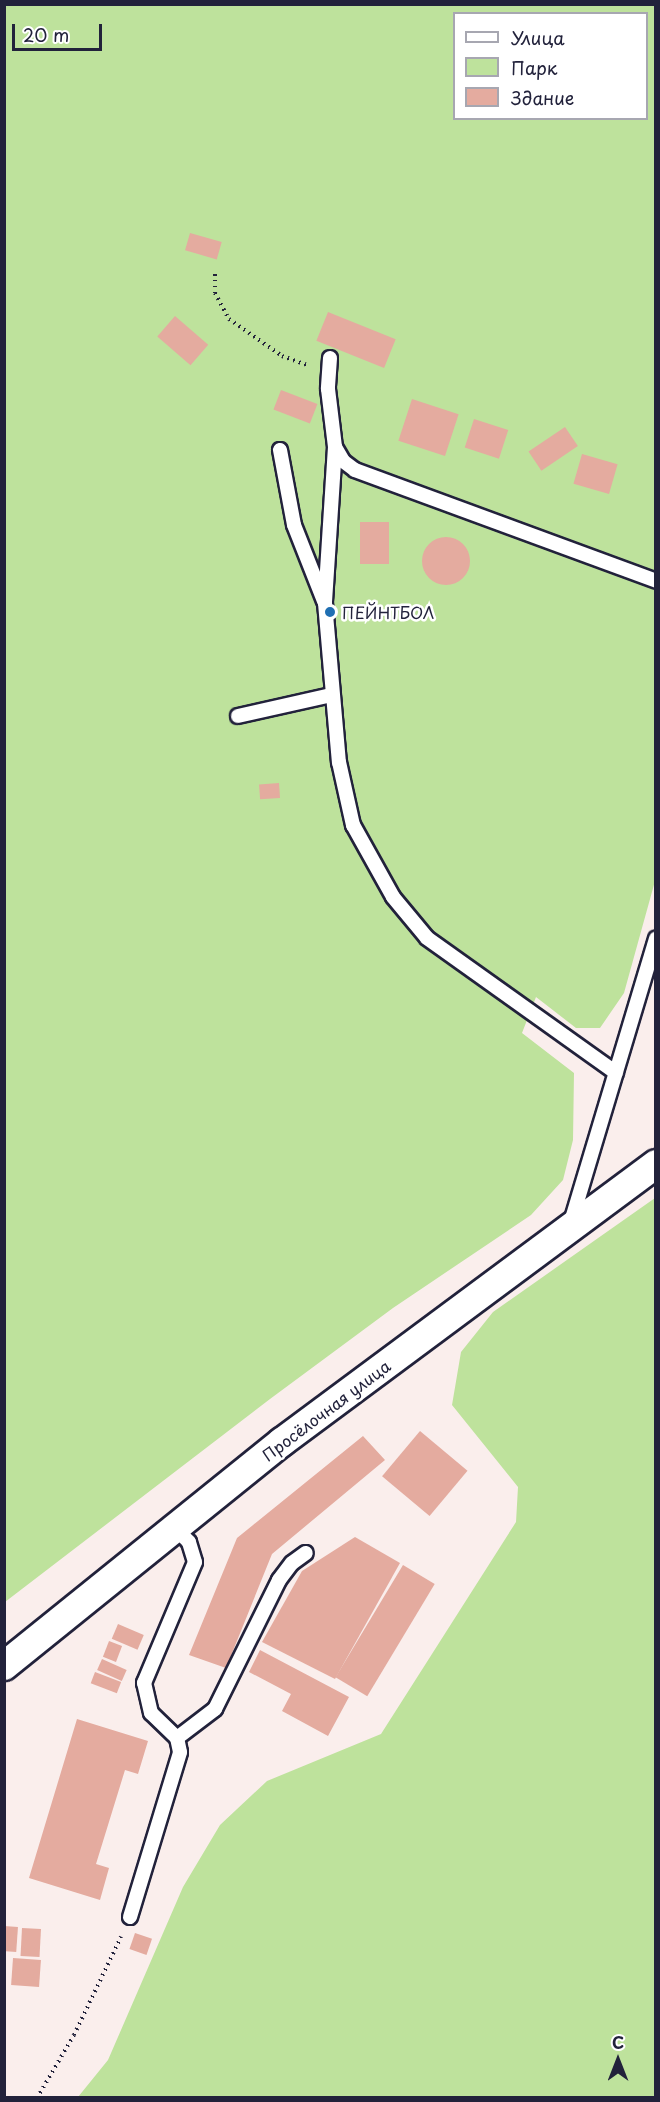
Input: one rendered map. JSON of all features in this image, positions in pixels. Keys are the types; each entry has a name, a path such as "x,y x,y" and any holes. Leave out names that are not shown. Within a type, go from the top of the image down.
{"street":[{"name":"Просёлочная улица","path":"4,1666 282,1442 656,1164"}],"lane":[{"path":"330,358 329,373 335,447 325,603 331,695 339,762 353,825 393,897 427,938 616,1073"},
{"path":"335,447 343,461 355,470 656,581"},
{"path":"280,450 294,525 325,603"},
{"path":"238,716 331,695"},
{"path":"570,1227 656,938"},
{"path":"130,1917 180,1752 177,1738 151,1713 144,1683 195,1562 189,1542 175,1528"},
{"path":"177,1738 215,1709 279,1580 292,1563 306,1553"}],"path":[{"path":"215,274 215,293 229,319 282,356 329,373"},
{"path":"37,2097 79,2026 130,1917"}],"green space":[{"name":"ПЕЙНТБОЛ","path":"5,5 655,5 655,881 624,993 600,1028 576,1028 536,997 522,1033 574,1073 573,1140 563,1180 531,1215 393,1308 5,1602"},
{"path":"655,1198 655,2097 78,2097 108,2060 183,1887 220,1825 267,1781 381,1734 516,1522 518,1487 452,1405 461,1352 493,1312"}],"building":[{"path":"190,233 222,242 217,259 185,250"},
{"path":"328,312 396,339 384,368 316,341"},
{"path":"175,316 208,345 190,365 157,336"},
{"path":"281,390 317,404 310,424 273,410"},
{"path":"412,399 459,414 445,456 398,441"},
{"path":"474,419 508,430 499,459 465,448"},
{"path":"565,427 578,446 541,471 529,452"},
{"path":"582,454 618,464 609,494 573,484"},
{"path":"360,522 389,522 389,564 360,564"},
{"path":"441,537 451,537 463,544 470,556 470,566 463,578 451,585 441,585 426,574 422,566 422,556 433,541"},
{"path":"279,783 280,798 260,799 259,784"},
{"path":"420,1431 467,1471 430,1516 382,1476"},
{"path":"363,1436 385,1460 272,1554 226,1668 189,1655 237,1538"},
{"path":"355,1537 400,1563 335,1679 262,1642 302,1571"},
{"path":"403,1565 435,1584 367,1696 336,1677"},
{"path":"118,1624 144,1635 138,1650 112,1639"},
{"path":"109,1641 122,1646 116,1662 103,1657"},
{"path":"260,1650 349,1697 328,1736 282,1711 291,1694 249,1672"},
{"path":"102,1659 127,1670 122,1681 97,1670"},
{"path":"95,1672 121,1682 117,1693 91,1683"},
{"path":"77,1719 148,1741 138,1774 125,1770 96,1864 109,1868 100,1900 29,1878"},
{"path":"4,1926 18,1927 16,1952 4,1951"},
{"path":"22,1928 41,1929 40,1957 21,1956"},
{"path":"135,1933 152,1939 146,1955 129,1949"},
{"path":"13,1958 41,1960 39,1987 11,1985"}],"place":[{"name":"ПЕЙНТБОЛ","path":"330,612"}]}
